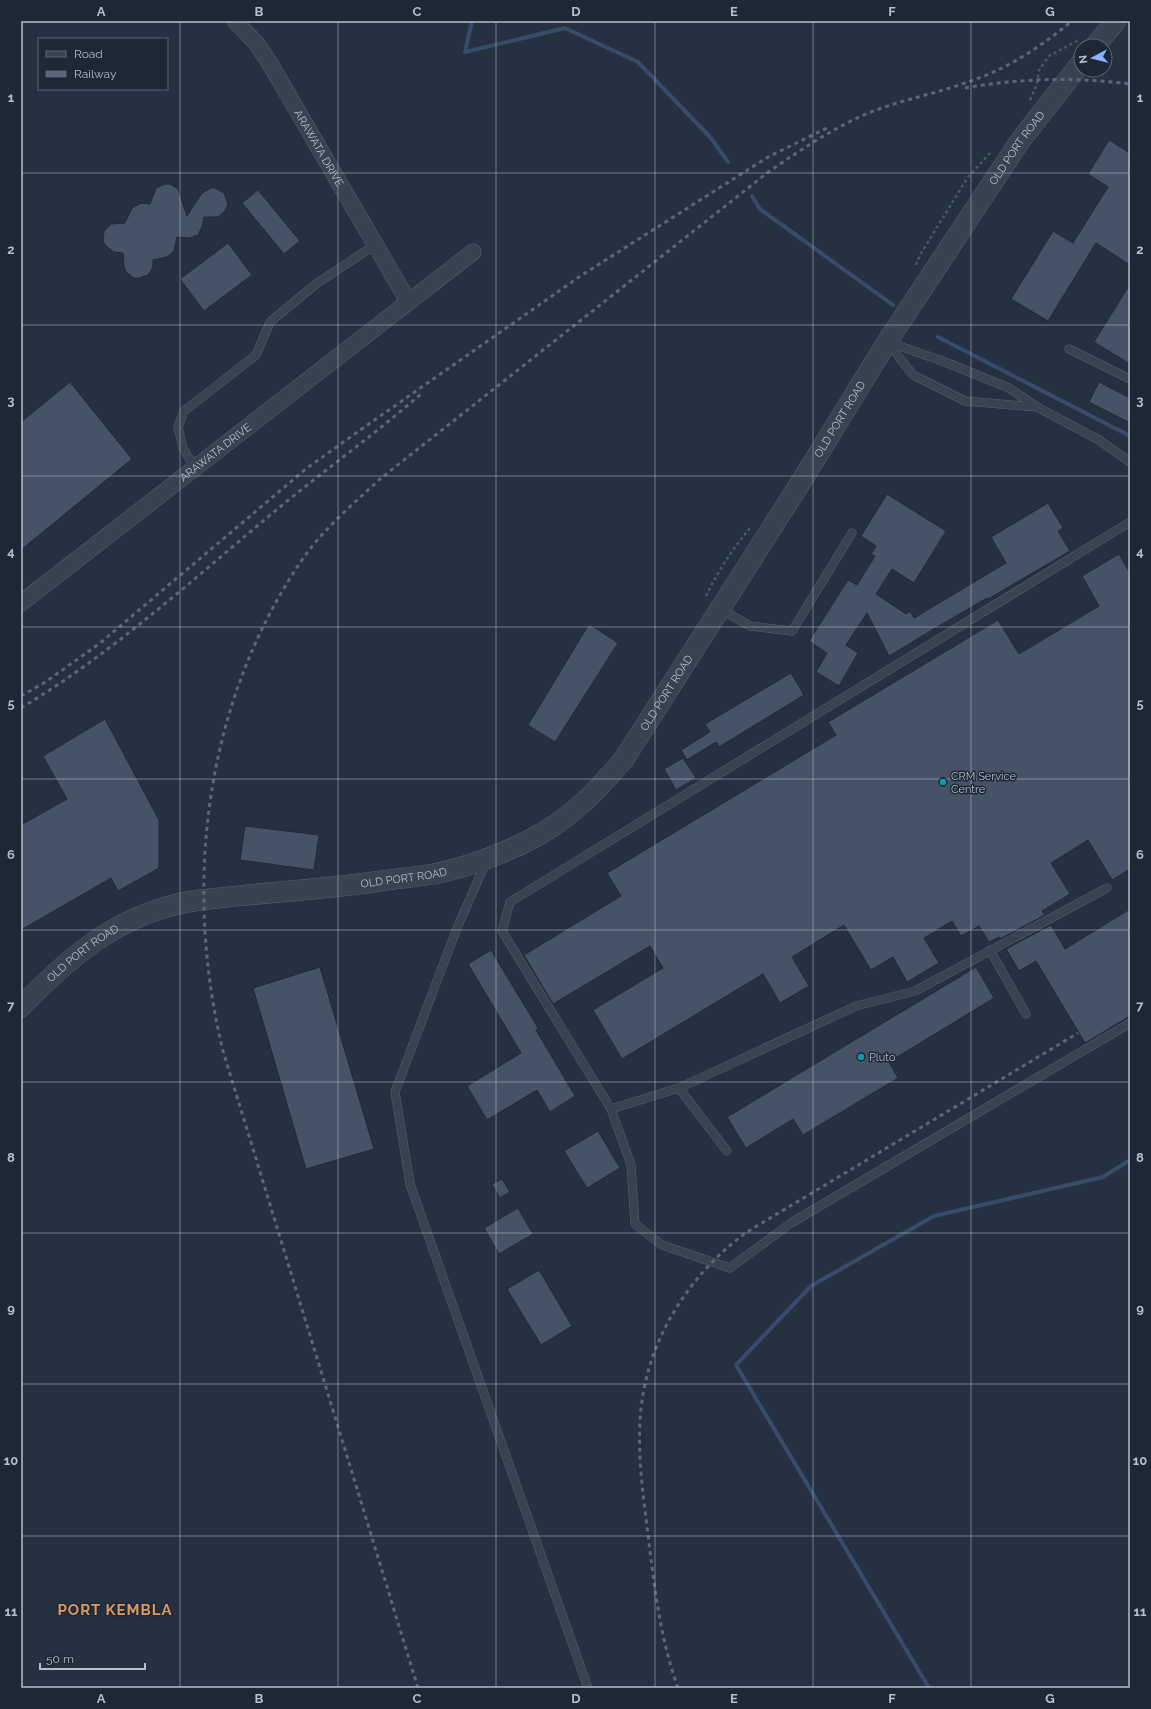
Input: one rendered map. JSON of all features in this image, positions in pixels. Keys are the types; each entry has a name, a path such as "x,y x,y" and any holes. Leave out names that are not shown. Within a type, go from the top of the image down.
{"street":[{"name":"ARAWATA DRIVE","path":"235,21 256,43 269,62 408,300"},
{"path":"1095,38 1116,21"},
{"name":"OLD PORT ROAD","path":"21,1007 53,974 89,945 113,930 156,910 178,903 200,900 339,886 435,874 488,858 522,844 544,832 576,808 601,786 624,759 712,606 801,482 887,342 1020,140 1073,73"},
{"name":"ARAWATA DRIVE","path":"21,603 408,300 473,252"}],"lane":[{"path":"195,468 183,448 178,427 184,411 256,355 270,322 316,284 375,245"},
{"path":"887,342 946,362 1009,388 1037,407 1099,440 1130,462"},
{"path":"887,342 914,376 965,401 1037,407"},
{"path":"1069,349 1130,379"},
{"path":"1130,522 510,902 502,931 611,1109 631,1165 635,1224 662,1245 730,1268 791,1223 1130,1023"},
{"path":"712,606 750,626 792,631 852,533"},
{"path":"488,858 457,928 395,1092 410,1184 588,1688"},
{"path":"611,1109 679,1088 856,1006 915,991 1107,888"},
{"path":"990,950 1026,1014"},
{"path":"679,1088 727,1151"}],"path":[{"path":"1028,104 1037,84 1039,70 1049,56 1073,48"},
{"path":"913,272 920,255 968,177 996,148"},
{"path":"712,606 722,567 739,541 753,524"}],"building":[{"path":"1109,140 1130,153 1130,265 1096,243 1048,321 1011,299 1053,231 1073,243 1108,187 1088,174"},
{"path":"165,184 170,184 178,189 187,216 202,193 211,188 215,188 224,193 228,204 225,211 218,217 204,217 202,227 198,235 189,238 177,237 174,251 167,257 153,260 153,267 148,275 134,278 126,272 123,253 114,252 106,246 103,241 104,231 111,224 125,223 132,208 141,203 150,204 156,188"},
{"path":"258,190 300,241 284,254 242,203"},
{"path":"228,243 252,275 204,311 180,279"},
{"path":"1130,284 1130,364 1094,342"},
{"path":"70,382 132,459 21,550 21,422"},
{"path":"1099,382 1130,398 1130,423 1089,402"},
{"path":"887,494 946,531 914,583 892,569 876,594 906,614 910,611 914,618 1006,563 991,537 1048,503 1063,528 1058,531 1070,551 889,656 867,613 846,645 858,653 839,686 816,672 827,653 809,641 848,580 857,585 875,556 871,554 876,546 861,536"},
{"name":"CRM Service Centre","path":"1119,554 1130,573 1130,869 1112,880 1088,840 1051,863 1070,894 1042,911 1045,915 1000,939 999,937 989,942 979,926 961,936 952,921 924,938 939,963 907,982 893,957 871,970 844,925 792,957 809,986 780,1003 763,974 622,1059 593,1010 663,968 650,946 553,1004 524,955 621,896 607,873 836,735 828,722 998,620 1019,654 1099,606 1082,576"},
{"path":"589,624 618,643 555,742 528,725"},
{"path":"791,673 804,695 719,747 716,742 687,760 681,750 710,732 705,724"},
{"path":"105,719 159,820 159,868 118,891 111,878 21,930 21,825 67,799 43,756"},
{"path":"683,758 696,778 676,790 664,769"},
{"path":"245,826 319,835 314,870 240,860"},
{"path":"1130,909 1130,1016 1085,1043 1036,961 1019,971 1006,949 1051,925 1065,949"},
{"path":"491,950 538,1028 536,1030 575,1096 550,1112 537,1090 487,1120 467,1086 521,1053 468,964"},
{"path":"320,967 374,1149 306,1169 253,988"},
{"name":"Pluto","path":"976,967 994,998 889,1062 898,1078 803,1135 793,1119 746,1148 727,1117"},
{"path":"598,1131 620,1168 587,1188 564,1151"},
{"path":"502,1179 510,1192 500,1198 492,1184"},
{"path":"518,1208 533,1234 499,1254 484,1228"},
{"path":"539,1270 572,1326 541,1345 507,1289"}],"waterway":[{"path":"472,21 465,52 565,28 638,62 711,138 728,162"},
{"path":"752,196 760,209 893,305"},
{"path":"938,337 1130,436"},
{"path":"929,1688 736,1365 811,1286 934,1216 1103,1177 1130,1160"}],"railway":[{"path":"418,1688 223,1051 211,989 205,926 204,862 210,799 223,737 242,676 267,618 308,551 327,529 380,479 767,173 827,134 866,114 893,104 963,84 1002,68 1039,46 1072,21"},
{"path":"965,88 1027,80 1089,80 1130,84"},
{"path":"21,696 44,683 99,644 307,468 366,426 582,275 768,157 827,128"},
{"path":"21,708 86,665 149,617 288,500 422,393"},
{"path":"678,1688 667,1652 656,1598 640,1466 640,1427 644,1389 658,1343 668,1321 695,1281 711,1263 747,1232 1078,1033"}],"place":[{"name":"CRM Service Centre","path":"943,782"},
{"name":"Pluto","path":"861,1057"}],"district":[{"name":"PORT KEMBLA","path":"115,1610"}]}
